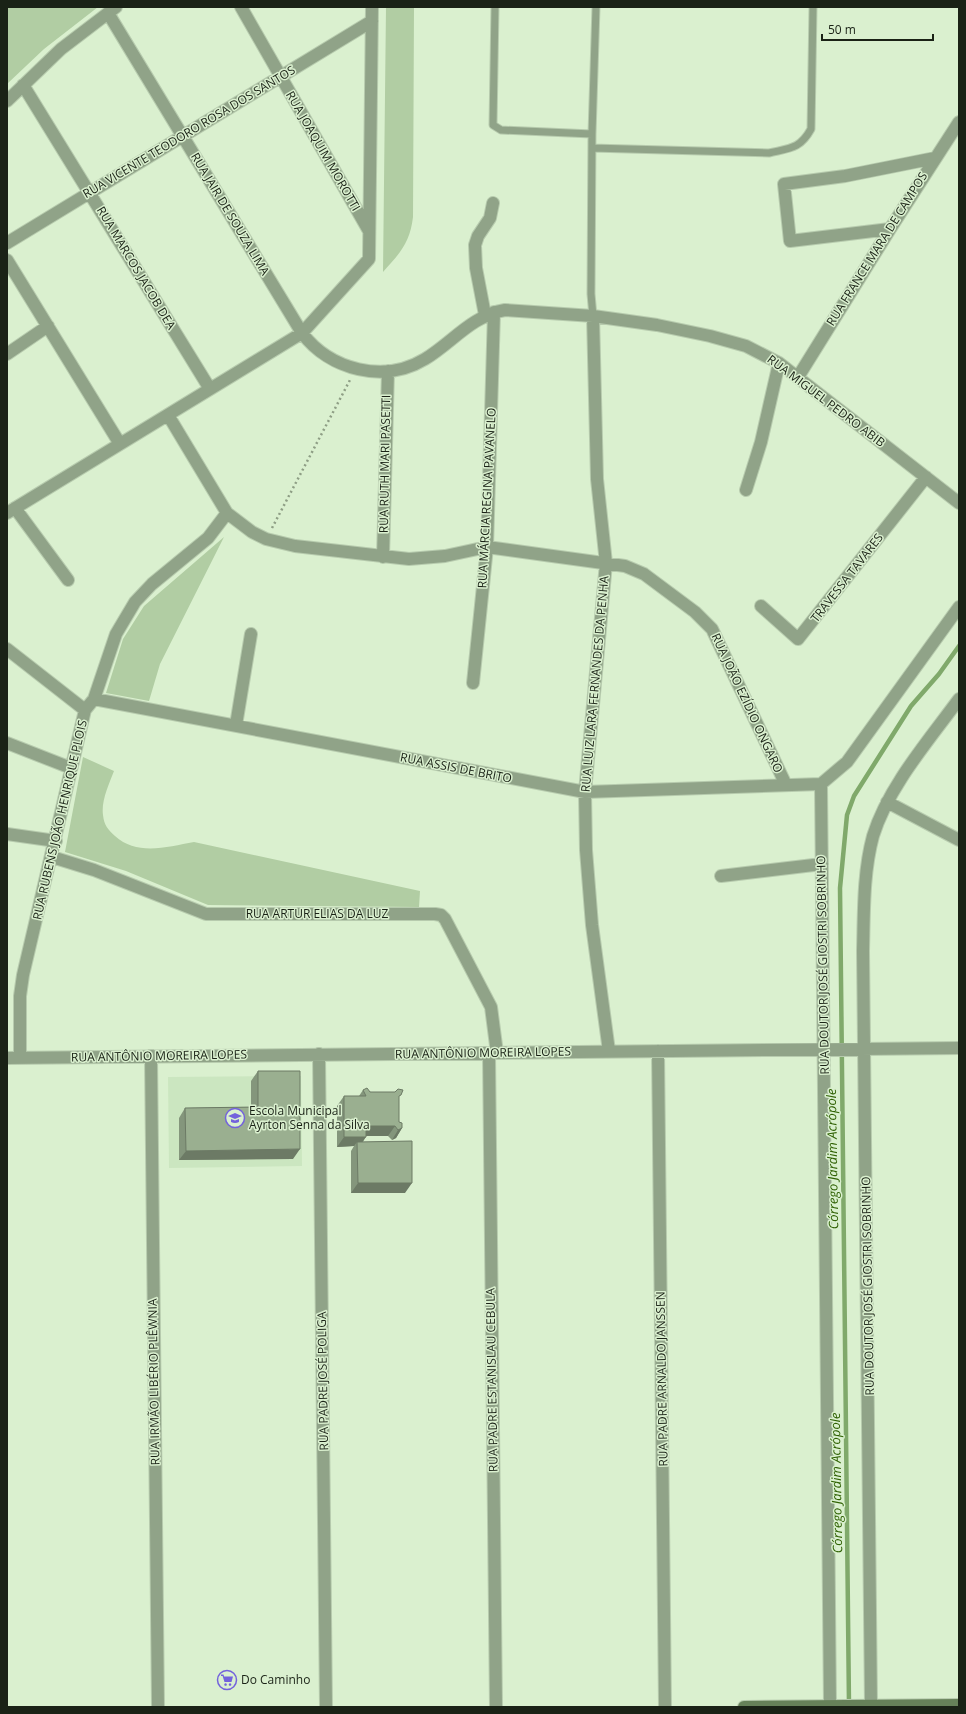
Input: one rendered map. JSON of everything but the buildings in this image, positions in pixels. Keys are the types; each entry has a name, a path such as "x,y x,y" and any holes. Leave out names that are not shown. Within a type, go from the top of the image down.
{"street":[{"name":"RUA JOAQUIM MOROTTI","path":"241,7 369,232"},
{"path":"68,580 11,510 302,333 369,259 372,7"},
{"path":"7,101 61,49 112,10"},
{"name":"RUA JAIR DE SOUZA LIMA","path":"112,10 183,136 302,333"},
{"name":"RUA VICENTE TEODORO ROSA DOS SANTOS","path":"7,243 372,21"},
{"name":"RUA MARCOS JACOB DEA","path":"24,85 210,389"},
{"name":"RUA FRANCE MARA DE CAMPOS","path":"798,377 934,158 959,122"},
{"path":"890,229 790,241 784,184 845,176 934,158"},
{"name":"RUA MÁRCIA REGINA PAVANELO","path":"473,683 487,547 489,314 476,268 475,245 478,236 490,218 493,203"},
{"path":"7,260 120,444"},
{"name":"RUA MIGUEL PEDRO ABIB","path":"489,314 518,310 593,316 633,321 717,338 746,346 779,363 798,377 959,503"},
{"path":"302,333 312,345 338,363 356,369 388,371 410,366 424,360 489,314"},
{"name":"RUA LUIZ LARA FERNANDES DA PENHA","path":"593,316 597,479 606,563 585,792 586,850 590,898 610,1051"},
{"path":"7,354 48,326"},
{"path":"746,490 761,442 779,363"},
{"name":"RUA RUTH MARI PASETTI","path":"383,557 388,371"},
{"name":"RUA JOÃO EZÍDIO ONGARO","path":"168,415 227,512 252,532 266,539 295,546 383,557 427,558 446,556 487,547 606,563 630,568 644,574 705,620 718,640 786,786"},
{"name":"TRAVESSA TAVARES","path":"760,606 798,639 926,477"},
{"name":"RUA RUBENS JOÃO HENRIQUE PLOIS","path":"20,1058 20,996 23,975 56,841 85,710 94,698 116,634 135,602 152,584 208,538 227,512"},
{"path":"821,784 847,762 959,607"},
{"path":"236,725 251,634"},
{"path":"7,649 85,710"},
{"name":"RUA ASSIS DE BRITO","path":"94,698 585,792 821,784"},
{"name":"RUA DOUTOR JOSÉ GIOSTRI SOBRINHO","path":"872,1706 863,951 865,888 873,836 888,802 959,699"},
{"path":"7,743 71,768"},
{"name":"RUA DOUTOR JOSÉ GIOSTRI SOBRINHO","path":"821,784 830,1707"},
{"path":"888,802 959,840"},
{"path":"7,834 56,841"},
{"name":"RUA ARTUR ELIAS DA LUZ","path":"52,857 94,870 206,914 441,915 445,919 491,1007 493,1053"},
{"path":"721,876 822,864"},
{"name":"RUA ANTÔNIO MOREIRA LOPES","path":"7,1058 959,1048"},
{"name":"RUA PADRE ARNALDO JANSSEN","path":"658,1051 665,1707"},
{"name":"RUA PADRE ESTANISLAU CEBULA","path":"493,1053 496,1707"},
{"name":"RUA PADRE JOSÉ POLIGA","path":"320,1054 326,1707"},
{"name":"RUA IRMÃO LIBÉRIO PLÊWNIA","path":"151,1056 158,1707"},
{"path":"744,1707 959,1705"}],"lane":[{"path":"495,7 493,125 496,129 592,134"},
{"path":"593,316 591,294 592,134 596,7"},
{"path":"592,148 769,153 795,146 805,140 811,129 813,7"}],"path":[{"path":"266,539 356,369"}],"shaded area":[{"path":"7,7 98,7 44,49 7,84"},
{"path":"386,7 414,7 413,217 412,226 407,241 383,272"},
{"path":"224,537 160,664 149,701 106,693 123,639 144,606"},
{"path":"83,757 114,771 104,798 103,815 104,822 108,829 124,842 143,848 163,848 194,842 420,891 419,907 208,905 126,871 65,852"},
{"name":"Escola Municipal Ayrton Senna da Silva","path":"301,1076 302,1166 169,1168 168,1077"}],"waterway":[{"name":"Córrego Jardim Acrópole","path":"849,1705 840,888 847,815 854,796 911,706 939,674 959,646"}],"place":[{"name":"Escola Municipal Ayrton Senna da Silva","path":"235,1118"},
{"name":"Do Caminho","path":"227,1680"}]}
